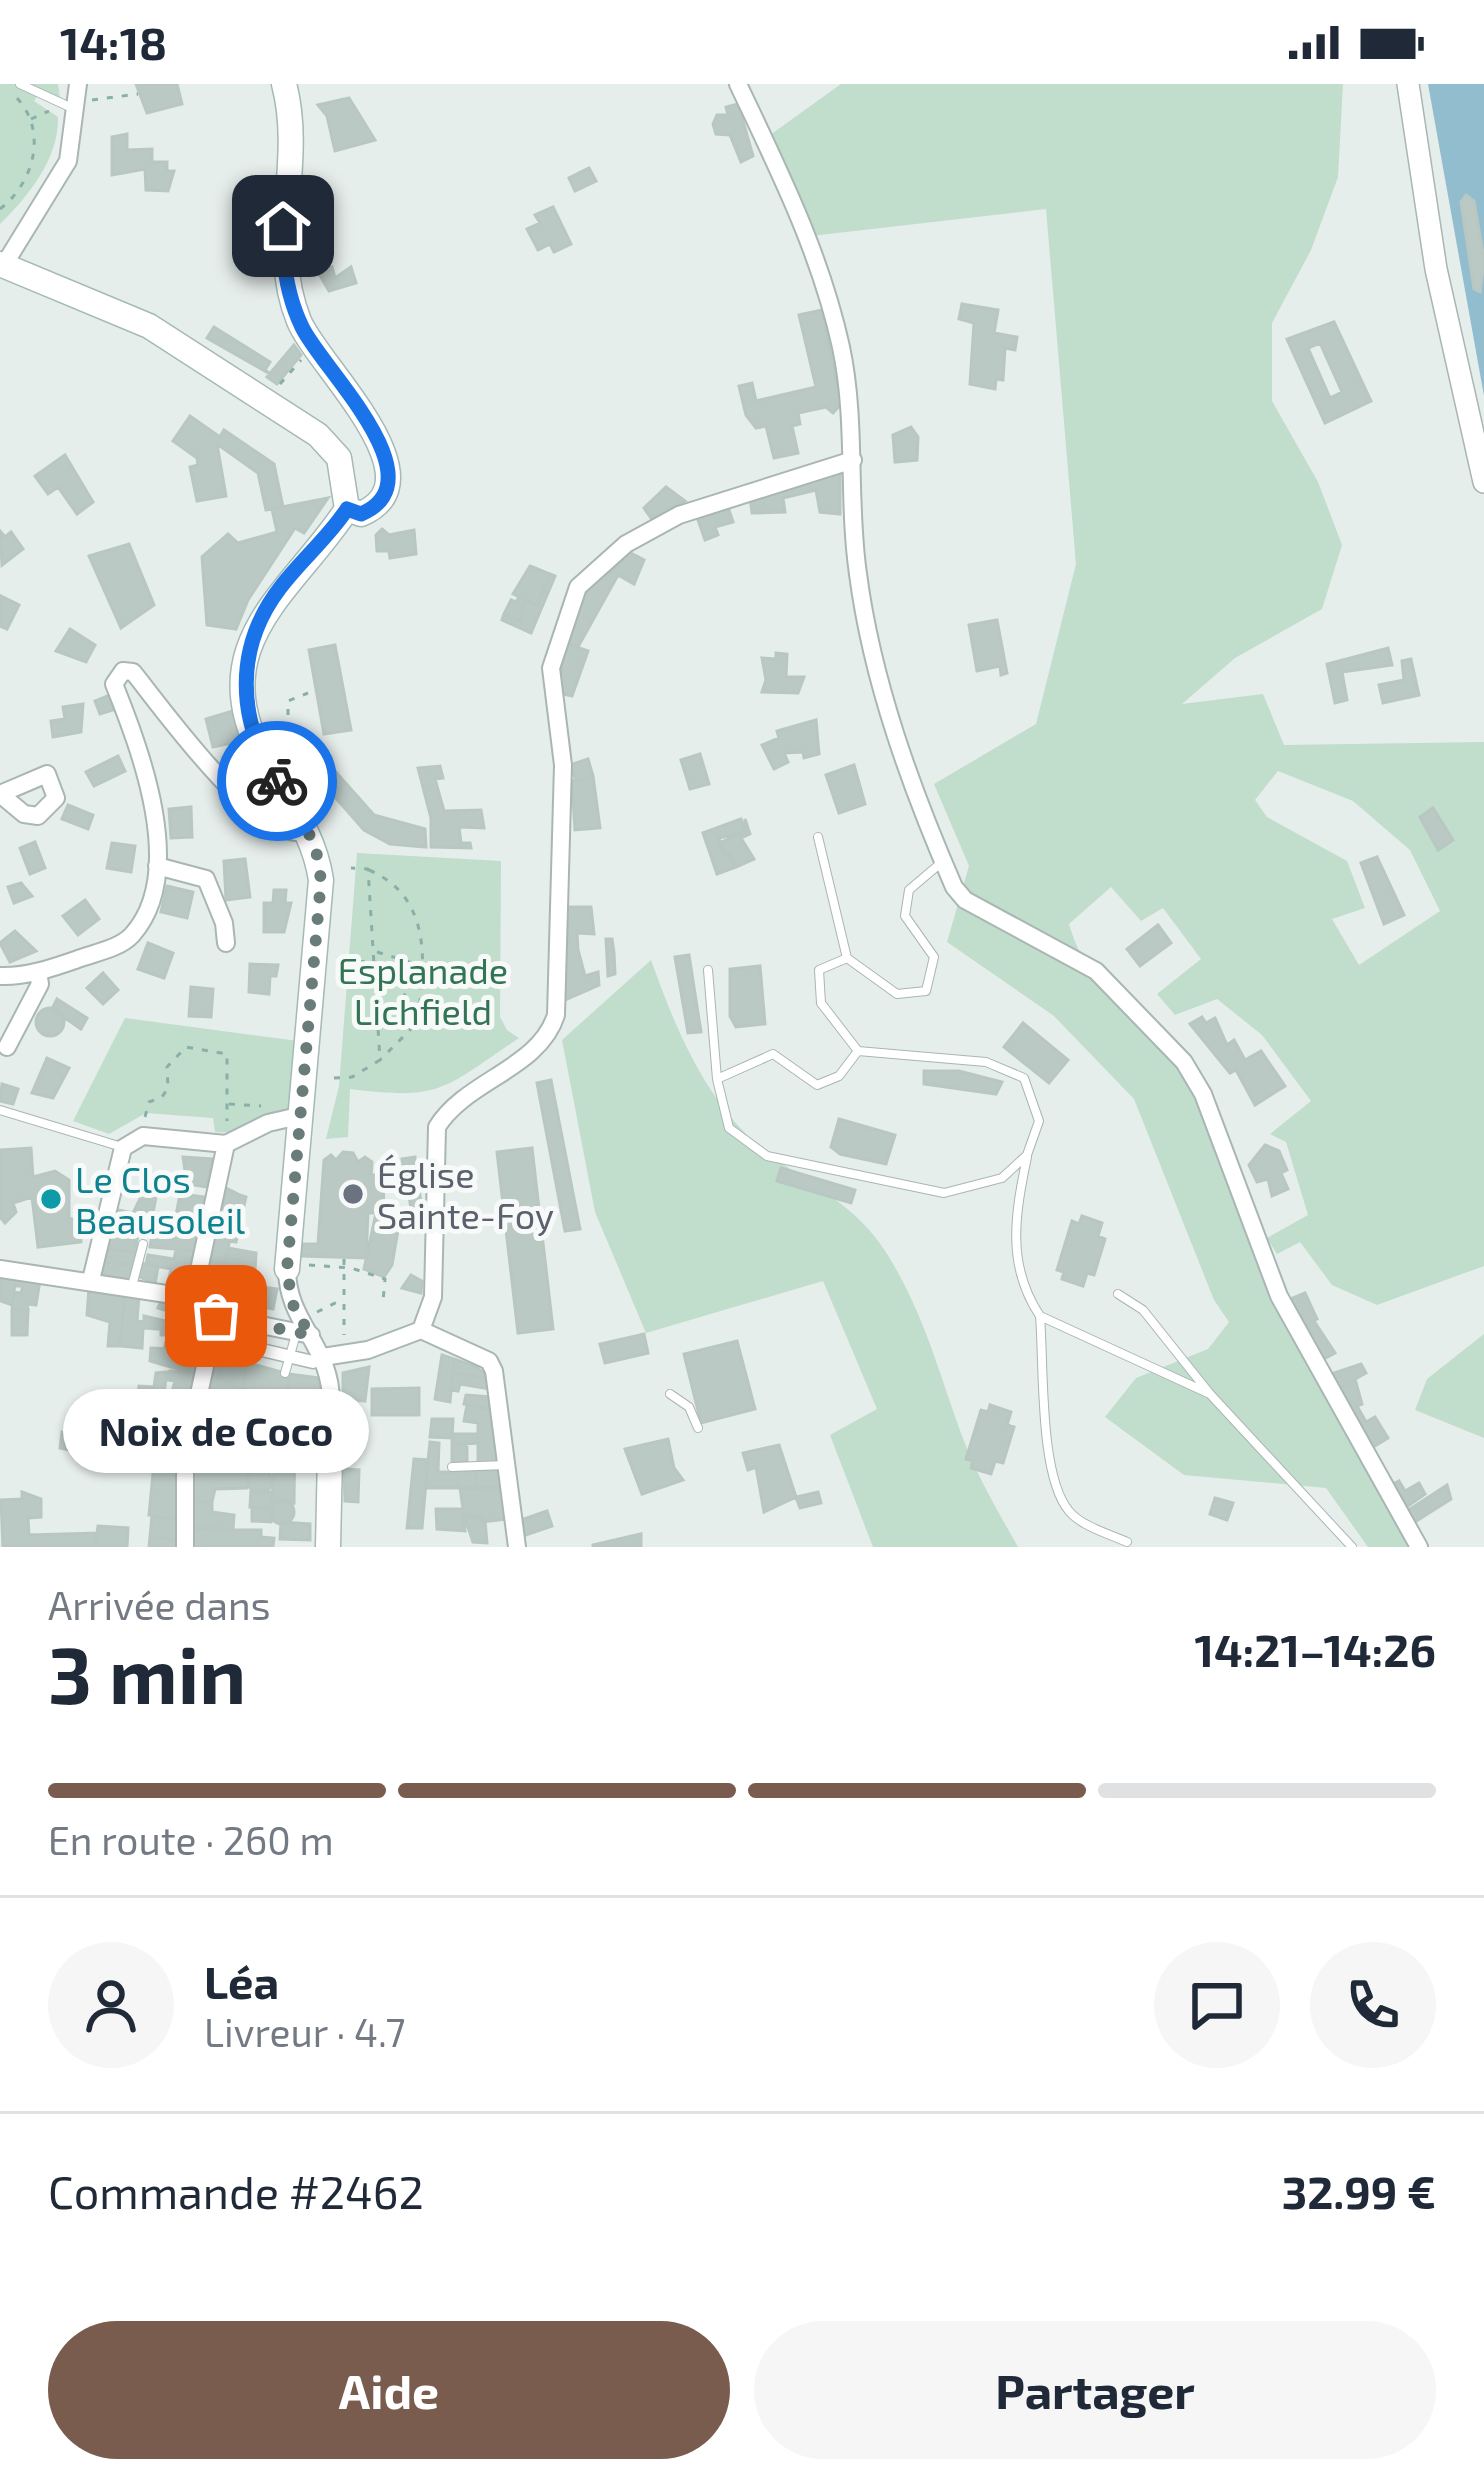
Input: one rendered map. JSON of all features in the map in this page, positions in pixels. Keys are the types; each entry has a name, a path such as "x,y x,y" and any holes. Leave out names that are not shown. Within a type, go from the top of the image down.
{"main road":[{"path":"284,84 290,142 283,243 290,294 315,352 371,425 388,463 385,490 375,508 361,514 347,509"},
{"path":"2,264 148,326 317,435 339,458 347,509 276,593 245,670 245,704 258,750 315,844 322,914 303,1115 297,1267"},
{"path":"328,1547 331,1408"}],"street":[{"path":"2,264 68,161 85,105 78,84"},
{"path":"738,84 811,236 844,362 856,568 868,639 943,861 965,900 1096,971 1184,1062 1203,1094 1279,1297 1419,1547"},
{"path":"1408,84 1436,269 1484,482"},
{"path":"421,1330 433,1297 437,1127 450,1106 539,1046 553,1026 563,765 551,668 578,587 626,544 680,515 853,460"},
{"path":"0,976 38,972 119,945 133,934 157,866 155,795 114,684 123,671 133,672 212,769 265,821 284,832 308,830"},
{"path":"157,866 206,879 224,923 226,943"},
{"path":"7,1047 40,984 38,972"},
{"path":"91,1280 123,1148 143,1136 226,1144 268,1123 303,1115"},
{"path":"195,1300 226,1144"},
{"path":"297,1267 292,1303 303,1334 327,1364 331,1408"},
{"path":"0,1269 195,1300 216,1316 303,1334"},
{"path":"185,1547 185,1458 196,1395 215,1339 216,1316"},
{"path":"215,1339 327,1364 421,1330 488,1361 517,1547"}],"lane":[{"path":"20,84 85,105"},
{"path":"818,837 847,958 897,994 926,992 934,957 904,916 908,890 943,861"},
{"path":"847,958 819,970 821,1004 858,1051 986,1062 1024,1078 1040,1121 1028,1155 1014,1246 1023,1291 1040,1316 1052,1469 1060,1499 1072,1517 1126,1542"},
{"path":"708,970 717,1079 729,1128 767,1156 944,1193 1002,1178 1028,1155"},
{"path":"717,1079 773,1054 817,1085 839,1076 858,1051"},
{"path":"0,1110 123,1148"},
{"path":"132,1287 143,1244"},
{"path":"1118,1294 1168,1336 1210,1394 1352,1547"},
{"path":"1040,1316 1210,1394"},
{"path":"285,1373 303,1334"},
{"path":"670,1394 689,1407 698,1428"},
{"path":"282,1418 283,1402"},
{"path":"452,1467 507,1465"}],"path":[{"path":"0,209 25,184 34,154 24,105 5,86"},
{"path":"85,105 138,94"},
{"path":"279,386 301,359"},
{"path":"285,766 288,701 308,693"},
{"path":"334,1078 352,1077 380,1060 417,1023 419,965 412,900 368,869 351,868"},
{"path":"368,869 375,951 370,962 380,1060"},
{"path":"375,951 419,965"},
{"path":"344,961 370,962"},
{"path":"378,1020 419,980"},
{"path":"143,1136 149,1102 163,1097 168,1088 167,1067 186,1047 227,1054 227,1106 266,1106"},
{"path":"344,1259 344,1345"},
{"path":"297,1267 343,1267 386,1279 383,1300"},
{"path":"310,1315 344,1299"}],"green space":[{"path":"0,84 58,84 60,98 41,89 34,101 58,117 53,147 31,189 0,224"},
{"path":"841,84 1343,84 1338,177 1311,250 1272,323 1272,401 1318,482 1342,545 1322,609 1235,658 1182,704 1263,694 1284,745 1484,742 1484,1266 1377,1305 1332,1285 1300,1242 1277,1254 1267,1238 1308,1215 1286,1142 1270,1134 1311,1101 1262,1035 1217,999 1175,1015 1157,994 1201,959 1163,908 1141,921 1111,887 1069,924 1089,968 1164,1047 1192,1087 1273,1292 1410,1547 1368,1547 1326,1488 1184,1475 1105,1417 1136,1378 1208,1349 1229,1322 1214,1300 1134,1099 1054,1016 947,942 969,866 934,784 1036,724 1076,564 1046,209 811,236 763,140","holes":["1278,771 1353,801 1410,850 1440,911 1359,965 1332,919 1365,908 1347,861 1267,817 1255,800"]},
{"name":"Esplanade Lichfield","path":"357,853 501,861 500,1017 519,1038 441,1087 405,1093 350,1089 348,1137 326,1139 339,1086"},
{"path":"651,960 696,1066 728,1114 769,1154 848,1210 887,1254 921,1322 970,1455 1018,1547 873,1547 830,1435 877,1409 823,1281 646,1333 595,1212 562,1040"},
{"path":"125,1018 298,1041 291,1112 239,1133 215,1132 213,1118 146,1113 109,1134 73,1121"},
{"path":"1484,1334 1484,1438 1415,1410 1427,1379"}],"water":[{"path":"1428,84 1484,84 1484,396"}],"building":[{"path":"136,84 177,84 182,104 147,113"},
{"path":"349,98 375,140 335,151 327,116 318,105"},
{"path":"738,104 753,156 741,162 730,135 716,134 713,124 717,115 728,115 726,107"},
{"path":"127,134 127,150 152,149 152,162 167,162 167,171 174,171 168,191 146,190 145,169 112,175 112,137"},
{"path":"589,168 596,181 575,191 569,178"},
{"path":"1466,195 1474,201 1484,259 1480,292 1474,289 1461,202"},
{"path":"553,207 571,244 554,252 550,244 538,250 527,229 540,223 535,215"},
{"path":"332,267 335,278 351,267 356,283 329,291 318,272"},
{"path":"962,304 998,310 994,333 1017,337 1015,350 1005,348 1003,380 996,379 995,389 970,384 974,323 959,319"},
{"path":"822,310 841,404 833,413 826,407 798,413 800,424 792,426 798,453 774,458 766,426 756,428 746,415 739,386 752,383 756,401 816,387 799,315"},
{"path":"1334,322 1371,401 1325,423 1287,339","holes":["1320,343 1342,392 1330,398 1308,348"]},
{"path":"214,327 270,362 265,370 270,374 207,338"},
{"path":"294,345 301,355 277,384 267,377"},
{"path":"190,416 220,437 224,430 274,464 283,507 266,510 258,473 217,444 226,496 197,501 190,467 198,465 197,458 173,441"},
{"path":"911,427 918,437 917,460 895,462 893,435"},
{"path":"65,455 93,502 77,514 58,487 48,494 35,476"},
{"path":"840,472 840,514 820,512 816,490 783,498 785,512 752,513 750,497"},
{"path":"666,487 685,501 651,518 644,508"},
{"path":"328,498 304,533 295,528 248,600 236,629 207,625 202,557 228,534 238,543 277,532 272,509"},
{"path":"727,504 733,522 715,527 718,535 705,540 696,514"},
{"path":"382,529 389,535 414,530 416,554 390,558 389,551 377,551 376,535"},
{"path":"0,531 5,537 11,532 23,549 2,565"},
{"path":"129,544 154,605 121,628 89,556"},
{"path":"629,552 644,560 634,584 618,575 578,647 565,643 582,591 606,568 612,572"},
{"path":"530,566 550,574 537,605 525,600 520,621 504,614 511,600 516,602 519,597 513,594"},
{"path":"550,574 555,576 531,633 502,620 504,614 520,621 525,600 537,605"},
{"path":"1,596 19,605 7,629 0,626"},
{"path":"997,620 1007,673 1001,675 1000,666 977,671 969,625"},
{"path":"70,629 95,645 86,662 56,651"},
{"path":"565,643 588,651 572,696 559,693"},
{"path":"335,645 351,730 324,734 309,650"},
{"path":"1388,648 1392,665 1342,672 1347,700 1335,703 1327,664"},
{"path":"776,653 787,654 786,677 804,677 798,693 762,692 766,680 762,658 776,659"},
{"path":"1411,659 1419,695 1383,703 1379,685 1404,680 1402,661"},
{"path":"110,695 116,709 100,714 95,701"},
{"path":"83,704 81,732 53,737 51,721 65,719 63,707"},
{"path":"233,711 241,741 213,747 206,719"},
{"path":"816,720 819,754 804,758 803,752 784,753 788,762 774,769 762,745 779,738 777,731"},
{"path":"318,752 374,815 425,829 426,847 390,844 364,830 305,763"},
{"path":"700,754 709,784 690,789 681,760"},
{"path":"118,756 125,771 94,786 86,772"},
{"path":"588,759 593,776 576,781 570,765"},
{"path":"854,765 865,804 839,813 826,775"},
{"path":"440,766 443,778 435,779 444,811 481,810 484,828 459,827 461,843 470,843 471,848 431,847 431,818 418,768"},
{"path":"593,776 600,828 575,830 572,781"},
{"path":"68,805 93,815 88,829 62,819"},
{"path":"191,807 192,837 171,838 169,809"},
{"path":"1433,808 1453,840 1438,850 1420,817"},
{"path":"741,819 746,832 719,843 736,867 717,874 703,833"},
{"path":"745,819 750,834 741,838 754,859 736,867 730,853 723,855 719,838 746,832"},
{"path":"35,842 45,868 30,874 20,848"},
{"path":"112,843 135,846 131,872 107,868"},
{"path":"1377,857 1404,915 1384,924 1361,863"},
{"path":"245,859 250,897 226,900 224,861"},
{"path":"21,883 32,896 14,903 8,887"},
{"path":"167,886 193,892 187,918 161,912"},
{"path":"274,890 286,890 285,903 291,903 284,932 264,932 264,903 273,903"},
{"path":"85,900 99,919 78,935 63,916"},
{"path":"561,907 591,907 594,934 577,933 578,950 585,976 598,972 599,985 565,1000"},
{"path":"1158,925 1171,943 1140,966 1127,949"},
{"path":"15,931 36,951 10,962 0,943"},
{"path":"606,939 612,939 614,953 615,974 608,976"},
{"path":"148,943 173,953 164,978 138,969"},
{"path":"689,955 701,1032 688,1033 675,957"},
{"path":"250,964 278,965 276,976 270,976 269,994 249,992"},
{"path":"760,966 765,1024 736,1027 730,1016 730,969"},
{"path":"103,973 118,990 103,1004 87,988"},
{"path":"191,987 213,989 211,1017 189,1016"},
{"path":"57,999 87,1018 81,1029 52,1009"},
{"path":"50,1008 60,1012 64,1022 60,1032 50,1036 40,1032 36,1022 40,1012"},
{"path":"1202,1017 1206,1023 1215,1018 1227,1045 1234,1040 1245,1060 1261,1051 1285,1086 1255,1105 1236,1070 1230,1073 1190,1024"},
{"path":"1023,1023 1068,1060 1049,1083 1004,1047"},
{"path":"47,1058 69,1068 53,1098 32,1093"},
{"path":"924,1071 959,1071 1002,1082 996,1094 924,1084"},
{"path":"551,1080 580,1229 565,1231 537,1083"},
{"path":"2,1084 18,1089 13,1104 0,1101"},
{"path":"839,1119 895,1135 886,1164 840,1154 831,1147"},
{"path":"1265,1145 1279,1151 1287,1170 1281,1173 1288,1189 1272,1196 1268,1179 1257,1182 1249,1165"},
{"name":"Le Clos Beausoleil","path":"31,1148 33,1177 55,1171 69,1180 69,1218 80,1222 81,1242 38,1247 32,1197 13,1203 16,1212 5,1223 0,1217 0,1150"},
{"path":"532,1148 553,1329 518,1333 497,1152"},
{"name":"Église Sainte-Foy","path":"343,1152 353,1153 358,1162 365,1157 372,1162 371,1175 383,1175 384,1213 368,1213 366,1258 302,1256 302,1244 318,1244 324,1160 331,1155 336,1160"},
{"path":"183,1157 212,1159 207,1187 187,1184"},
{"path":"415,1157 424,1224 414,1224 402,1159"},
{"path":"781,1168 855,1190 851,1203 777,1181"},
{"path":"220,1185 240,1195 236,1214 216,1206"},
{"path":"180,1194 205,1197 200,1223 175,1221"},
{"path":"142,1195 156,1197 152,1218 141,1221 137,1240 106,1235 113,1209 133,1213"},
{"path":"240,1195 246,1197 236,1242 229,1241"},
{"path":"376,1213 401,1213 392,1265 384,1277 364,1269"},
{"path":"1082,1216 1102,1223 1098,1236 1105,1239 1094,1275 1087,1273 1083,1286 1062,1279 1064,1272 1057,1270 1072,1221 1079,1224"},
{"path":"175,1221 200,1223 195,1251 150,1247 152,1235 171,1237"},
{"path":"211,1230 231,1234 225,1263 205,1259"},
{"path":"106,1235 137,1240 135,1252 112,1250"},
{"path":"228,1248 256,1253 253,1305 222,1298"},
{"path":"104,1249 135,1252 133,1265 103,1262 103,1255 111,1258"},
{"path":"176,1250 195,1251 184,1288 167,1286 171,1269 146,1264 148,1255 174,1259"},
{"path":"205,1259 225,1263 222,1298 199,1293"},
{"path":"103,1262 133,1265 130,1281 101,1274"},
{"path":"140,1263 158,1267 155,1284 138,1276"},
{"path":"1,1275 16,1277 12,1305 1,1301"},
{"path":"411,1275 422,1281 421,1293 402,1288"},
{"path":"16,1277 40,1280 36,1305 27,1304 28,1310 12,1310 14,1292 21,1293 23,1286 15,1286"},
{"path":"254,1286 277,1289 273,1309 253,1305"},
{"path":"89,1288 125,1293 120,1346 108,1346 110,1322 87,1315"},
{"path":"125,1293 139,1295 137,1321 144,1322 144,1316 174,1323 175,1313 158,1308 163,1297 179,1299 195,1312 204,1332 143,1328 142,1348 120,1346"},
{"path":"1305,1293 1317,1319 1300,1327 1288,1300"},
{"path":"12,1310 28,1310 27,1335 12,1335"},
{"path":"1314,1321 1335,1353 1320,1361 1300,1327"},
{"path":"161,1329 204,1332 204,1351 164,1349 168,1335 161,1335"},
{"path":"644,1334 648,1353 605,1363 600,1344"},
{"path":"737,1341 755,1409 701,1423 684,1354"},
{"path":"151,1348 204,1351 197,1375 150,1361"},
{"path":"442,1355 454,1359 450,1402 435,1399"},
{"path":"454,1359 477,1367 489,1378 453,1373"},
{"path":"221,1360 246,1362 243,1391 220,1377"},
{"path":"221,1360 220,1377 242,1391 233,1390 233,1401 221,1399 219,1420 198,1419 211,1364"},
{"path":"246,1362 289,1374 287,1403 250,1392 250,1399 237,1398 238,1391 243,1391"},
{"path":"1361,1364 1366,1373 1336,1390 1328,1375"},
{"path":"369,1367 365,1401 343,1399 343,1373"},
{"path":"170,1371 197,1375 187,1421 150,1413 152,1399 147,1398 143,1418 135,1417 139,1386 154,1387 156,1373 167,1372 164,1393 153,1395 170,1399 175,1381 168,1380"},
{"path":"453,1373 489,1378 490,1389 460,1384 458,1391 451,1390"},
{"path":"289,1374 320,1378 317,1424 286,1422 287,1406 300,1407 300,1400 287,1399"},
{"path":"1355,1379 1362,1404 1357,1406 1366,1422 1375,1417 1388,1438 1370,1449 1336,1390"},
{"path":"419,1388 419,1415 372,1415 372,1389"},
{"path":"466,1395 491,1397 496,1410 464,1404"},
{"path":"467,1405 496,1410 501,1454 497,1462 478,1462 478,1423 464,1421"},
{"path":"990,1405 1011,1412 1007,1425 1014,1427 1003,1463 995,1461 991,1474 971,1468 973,1461 966,1459 981,1410 988,1412"},
{"path":"252,1407 278,1413 277,1421 252,1419"},
{"path":"150,1413 187,1421 185,1433 148,1424"},
{"path":"343,1416 364,1418 363,1442 346,1441"},
{"path":"432,1419 453,1419 452,1438 430,1437"},
{"path":"277,1421 295,1423 294,1503 272,1501"},
{"path":"148,1424 185,1433 181,1453 145,1447"},
{"path":"62,1432 76,1435 74,1451 60,1448"},
{"path":"452,1434 478,1434 478,1443 452,1445"},
{"path":"668,1439 674,1468 683,1480 642,1494 625,1449"},
{"path":"195,1441 216,1447 223,1442 253,1457 252,1471 193,1466"},
{"path":"430,1442 439,1443 438,1472 458,1472 458,1488 425,1488"},
{"path":"131,1445 181,1453 180,1466 123,1459"},
{"path":"452,1445 467,1445 467,1462 452,1463"},
{"path":"779,1445 796,1497 764,1512 756,1467 748,1470 743,1453"},
{"path":"414,1459 428,1460 422,1528 407,1528"},
{"path":"154,1463 180,1466 178,1520 149,1515"},
{"path":"193,1466 248,1470 247,1488 215,1489 212,1502 191,1501"},
{"path":"255,1469 265,1469 272,1481 265,1493 255,1493 248,1486 248,1476"},
{"path":"344,1469 359,1470 358,1502 345,1501"},
{"path":"476,1471 477,1488 458,1488 458,1472"},
{"path":"476,1471 502,1471 504,1487 477,1488"},
{"path":"1399,1481 1405,1491 1419,1483 1425,1494 1405,1508 1391,1485"},
{"path":"1447,1485 1451,1499 1413,1523 1407,1511"},
{"path":"503,1487 507,1519 481,1522 480,1516 464,1515 465,1531 437,1529 436,1509 463,1509 460,1488"},
{"path":"251,1490 272,1492 272,1508 250,1507"},
{"path":"22,1492 41,1499 41,1517 28,1518 29,1535 96,1533 95,1547 3,1547 1,1500 22,1499"},
{"path":"818,1492 821,1503 800,1508 796,1497"},
{"path":"1215,1498 1233,1503 1227,1520 1210,1514"},
{"path":"282,1500 294,1512 282,1524 270,1512"},
{"path":"191,1501 212,1502 212,1512 234,1515 233,1529 190,1528"},
{"path":"252,1507 272,1508 271,1522 252,1521"},
{"path":"547,1511 552,1526 520,1537 518,1521"},
{"path":"464,1515 485,1521 487,1543 473,1542"},
{"path":"152,1516 178,1520 177,1540 150,1537"},
{"path":"281,1522 310,1524 310,1540 280,1539"},
{"path":"98,1526 128,1528 127,1547 95,1547"},
{"path":"193,1529 261,1530 261,1537 274,1538 273,1546 192,1547"},
{"path":"641,1534 641,1547 593,1547 593,1545"},
{"path":"150,1537 177,1540 176,1547 149,1547"}],"way so far":[{"path":"216,1316 310,1335 292,1303 287,1269 322,914 321,880 315,844 277,781"}],"place":[{"name":"Église Sainte-Foy","path":"353,1194"},
{"name":"Le Clos Beausoleil","path":"51,1199"},
{"name":"Noix de Coco","path":"216,1316"}],"route":[{"path":"277,781 258,750 245,704 251,646 276,593 347,509 361,514 375,508 385,490 388,463 371,425 315,352 299,322 285,269 283,226"}]}
